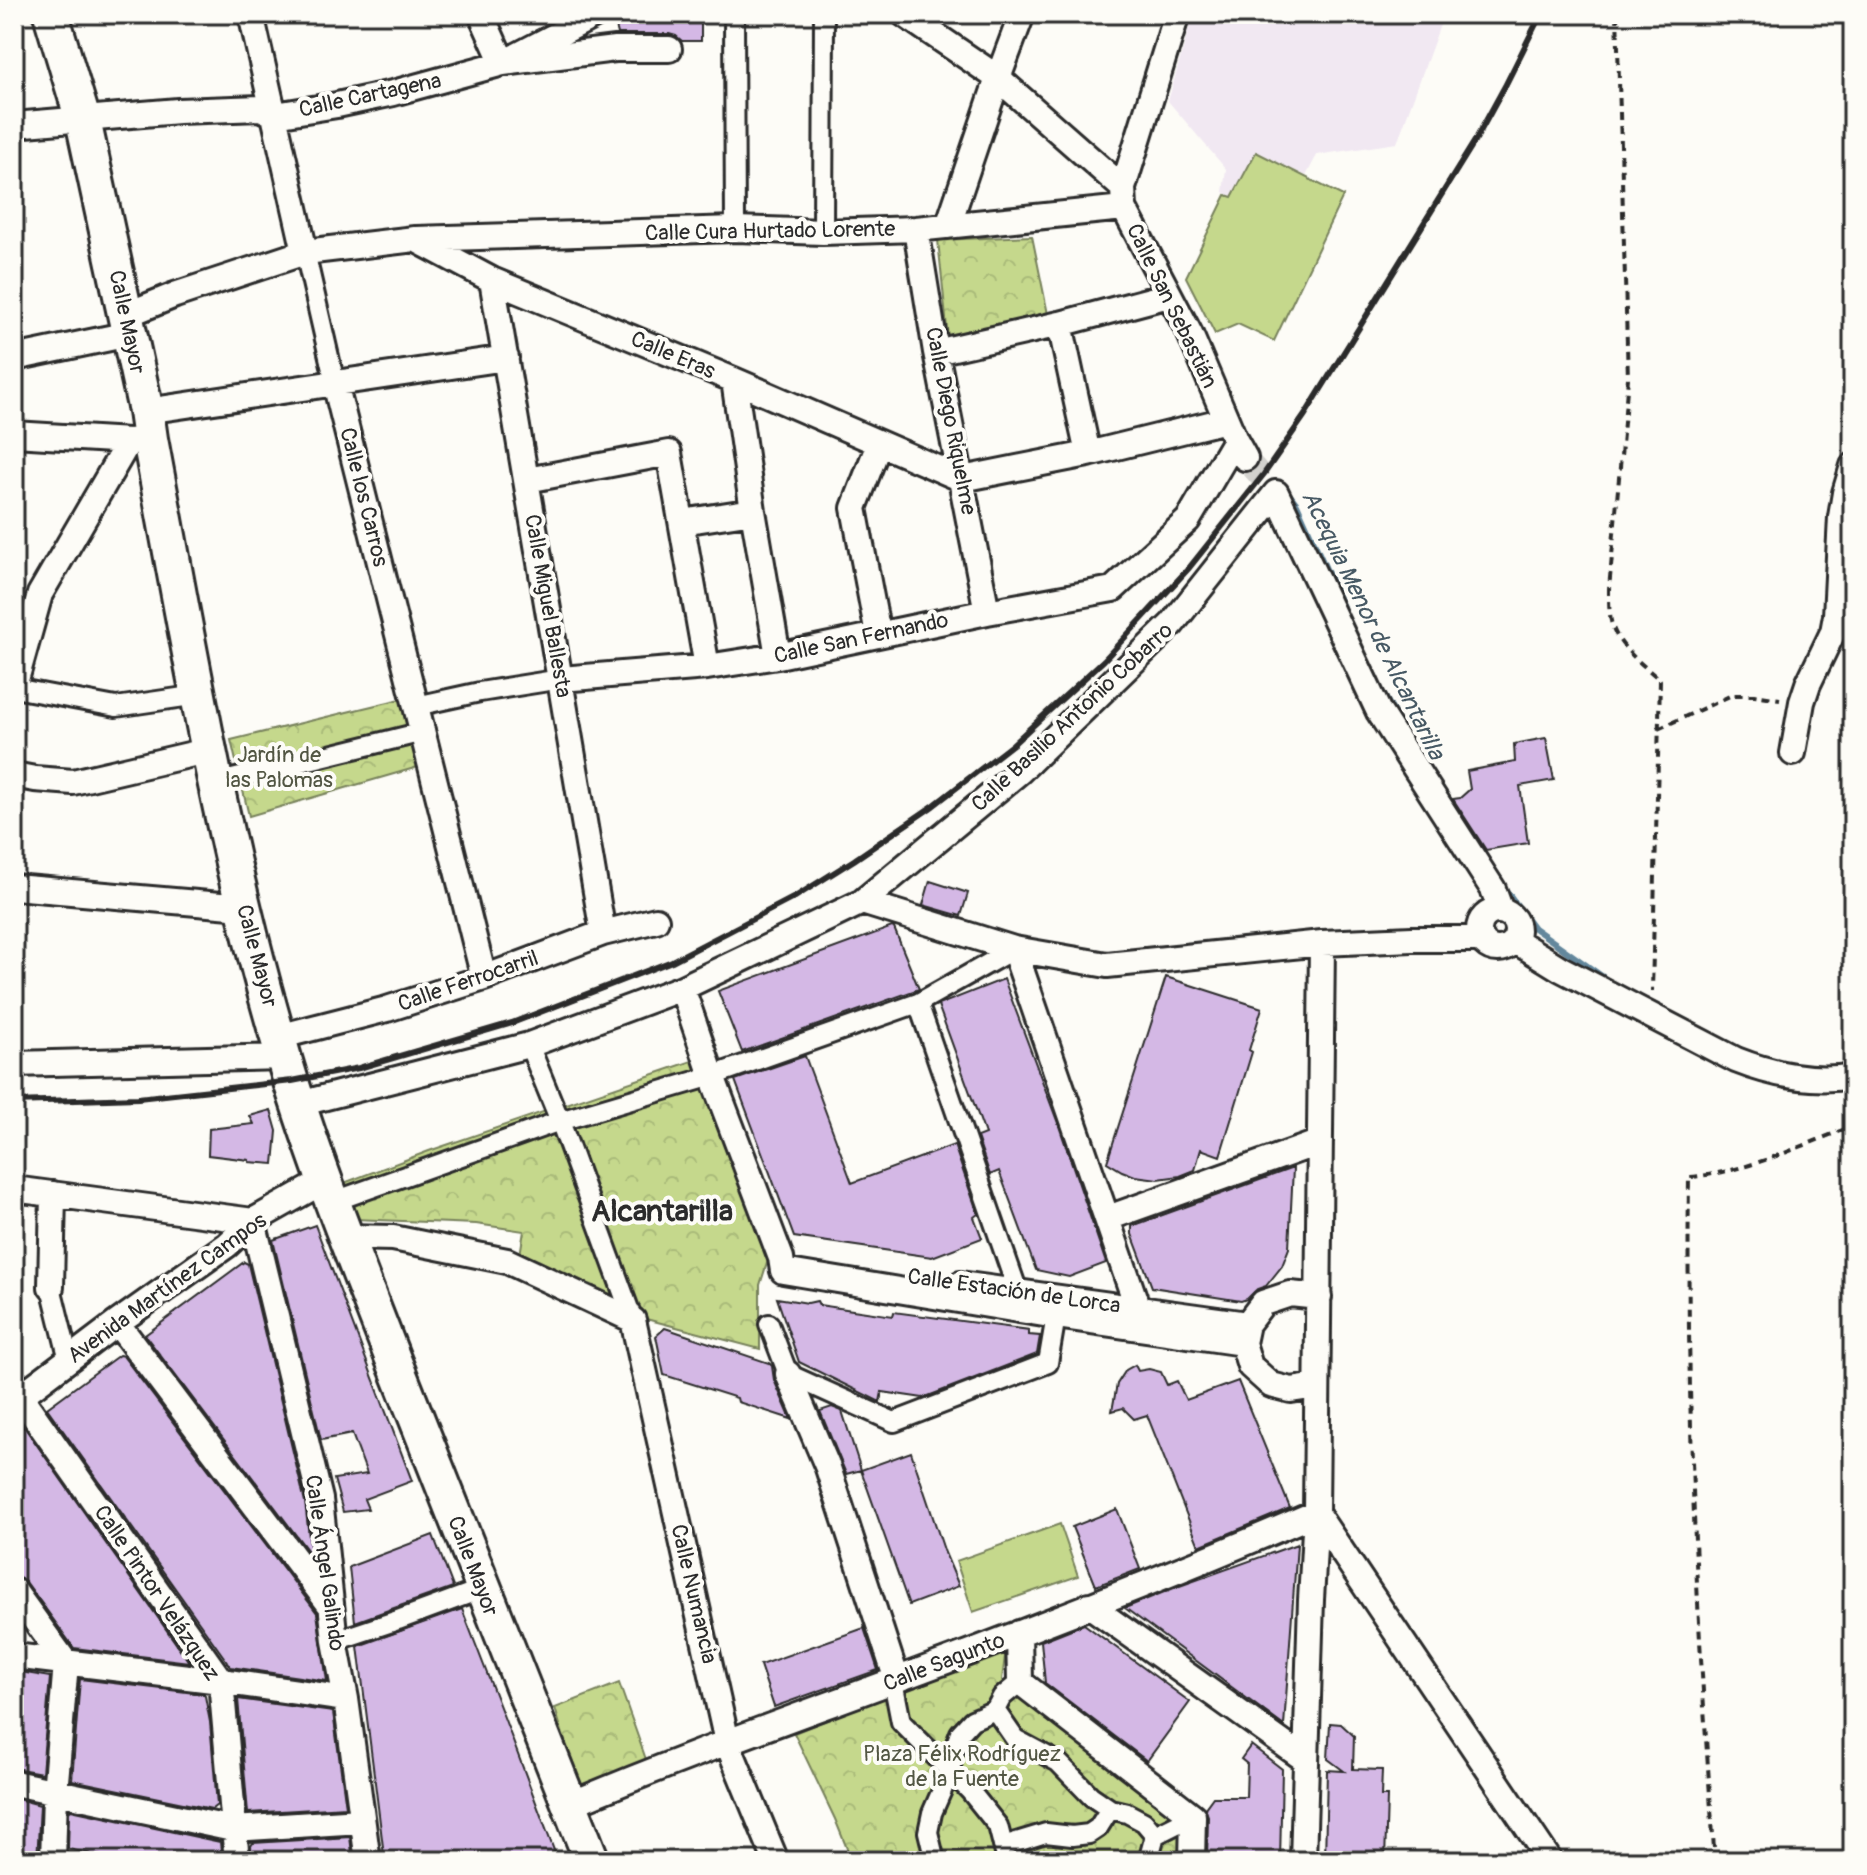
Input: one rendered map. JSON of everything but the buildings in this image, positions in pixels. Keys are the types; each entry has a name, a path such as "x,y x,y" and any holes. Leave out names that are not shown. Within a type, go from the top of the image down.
{"main road":[{"name":"Calle Mayor","path":"51,14 83,120 128,324 142,430 213,767 243,907 281,1047 328,1192 482,1589 592,1861"}],"street":[{"name":"Calle los Carros","path":"251,14 335,383 484,978"},
{"path":"481,14 503,63 615,49 669,49"},
{"name":"Calle Cartagena","path":"14,125 178,111 261,108 275,115 337,105 503,63 597,14"},
{"path":"734,14 735,229"},
{"path":"823,232 824,14"},
{"name":"Calle San Sebastián","path":"904,14 998,78 1124,198 1190,334 1235,439"},
{"path":"948,226 1022,14"},
{"path":"1124,198 1177,14"},
{"name":"Calle Cura Hurtado Lorente","path":"415,239 735,229 823,232 916,229 1124,198"},
{"name":"Calle Diego Riquelme","path":"916,229 936,352 987,612"},
{"path":"14,358 128,324 175,295 305,252 415,239"},
{"name":"Calle Eras","path":"415,239 492,280 962,479"},
{"name":"Calle Miguel Ballesta","path":"492,280 603,933"},
{"path":"936,352 1169,295"},
{"path":"1060,324 1088,454"},
{"path":"14,434 142,430 335,383 506,358"},
{"path":"734,380 778,656"},
{"path":"142,430 40,594 14,687 116,707 198,695"},
{"path":"962,479 1088,454 1235,439"},
{"name":"Calle San Fernando","path":"416,706 561,679 707,667 778,656 1113,589 1188,520 1235,439"},
{"path":"878,634 854,508 879,444"},
{"path":"527,480 669,453 707,667"},
{"path":"1793,753 1802,702 1833,632 1841,517 1853,466"},
{"name":"Calle Basilio Antonio Cobarro","path":"299,1104 529,1045 682,988 862,902 1019,772 1172,624 1276,493 1379,712 1493,889 1501,911"},
{"path":"682,522 753,511"},
{"path":"14,775 73,782 213,767 423,732"},
{"path":"14,887 243,907"},
{"path":"862,902 1014,949 1107,965 1322,943 1482,939"},
{"path":"1501,911 1514,919 1517,933 1504,948 1491,948 1480,932 1483,919 1488,914 1501,911"},
{"name":"Calle Ferrocarril","path":"14,1064 281,1047 484,978 603,933 656,920"},
{"path":"1514,940 1561,969 1736,1060 1791,1077 1822,1079 1853,1076"},
{"path":"1303,1861 1316,1513 1322,943"},
{"path":"328,1192 712,1076 918,1003 1014,949"},
{"path":"1014,949 1138,1309"},
{"path":"682,988 782,1264"},
{"path":"918,1003 1018,1292"},
{"path":"529,1045 633,1320"},
{"path":"1108,1218 1320,1142"},
{"path":"14,1189 253,1221"},
{"name":"Avenida Martínez Campos","path":"17,1398 227,1245 253,1221 328,1192"},
{"path":"53,1194 51,1287 69,1360"},
{"name":"Calle Ángel Galindo","path":"253,1221 320,1499 335,1641 368,1861"},
{"path":"346,1237 393,1238 507,1261 633,1320"},
{"name":"Calle Estación de Lorca","path":"782,1264 1138,1309 1245,1334"},
{"name":"Calle Estación de Lorca","path":"782,1264 1056,1316 1245,1334"},
{"path":"1317,1386 1291,1390 1271,1385 1250,1366 1245,1334 1263,1303 1290,1294 1319,1297"},
{"path":"788,1374 894,1422 1048,1363 1056,1316"},
{"name":"Calle Numancia","path":"633,1320 727,1742 776,1861"},
{"path":"117,1323 331,1606"},
{"path":"769,1324 828,1468 895,1680 901,1722 970,1791 998,1826 1005,1853 1046,1833 1089,1834 1098,1828 1110,1809"},
{"name":"Calle Pintor Velázquez","path":"17,1398 221,1681 237,1861"},
{"path":"1316,1513 1550,1861"},
{"name":"Calle Sagunto","path":"569,1805 1190,1567 1316,1513"},
{"path":"335,1641 482,1589"},
{"path":"14,1591 66,1663 55,1793 53,1861"},
{"path":"1089,1605 1306,1760"},
{"path":"1019,1633 1020,1682"},
{"path":"14,1656 346,1699"},
{"path":"935,1861 928,1832 932,1813 950,1772 960,1733 972,1720 995,1710 1002,1697 1020,1682"},
{"path":"1020,1682 1193,1816"},
{"path":"995,1710 1015,1739 1058,1762 1091,1796 1110,1809 1144,1822 1155,1835"},
{"path":"14,1783 233,1829 361,1821"},
{"path":"1148,1861 1155,1835 1193,1816"},
{"path":"1192,1861 1193,1816"}],"path":[{"path":"1617,14 1628,378 1609,589 1610,615 1616,638 1660,680 1651,1016"},
{"path":"1658,729 1732,695 1802,702"},
{"path":"1715,1861 1700,1646 1690,1432 1689,1177 1713,1175 1853,1126"}],"shaded area":[{"path":"1193,14 1444,14 1397,143 1317,155 1306,176 1256,152 1232,197 1223,192 1226,169 1168,101"}],"green space":[{"path":"1256,152 1343,196 1274,341 1238,324 1215,334 1186,277 1226,195 1232,197"},
{"path":"1032,236 1049,319 948,338 938,240"},
{"name":"Jardín de las Palomas","path":"405,698 418,767 249,816 231,740"},
{"path":"698,1059 768,1260 760,1285 760,1349 646,1319 520,1255 524,1231 476,1224 354,1219 341,1184"},
{"path":"1060,1524 1078,1576 973,1612 956,1561"},
{"name":"Plaza Félix Rodríguez de la Fuente","path":"1006,1648 1002,1680 1193,1816 1191,1861 852,1861 794,1733"},
{"path":"619,1683 649,1768 581,1796 555,1708"}],"waterway":[{"name":"Acequia Menor de Alcantarilla","path":"1280,482 1297,504 1343,607"},
{"name":"Acequia Menor de Alcantarilla","path":"1383,693 1395,715"},
{"name":"Acequia Menor de Alcantarilla","path":"1503,886 1534,928 1610,982"}],"tunnel":[{"path":"1245,458 1276,493"}],"railway":[{"path":"14,1102 138,1098 292,1081 359,1068 512,1023 672,961 795,897 933,806 1013,744 1104,660 1189,568 1264,474 1305,415 1476,139 1541,14"}],"district":[{"name":"Alcantarilla","path":"662,1211"}]}
